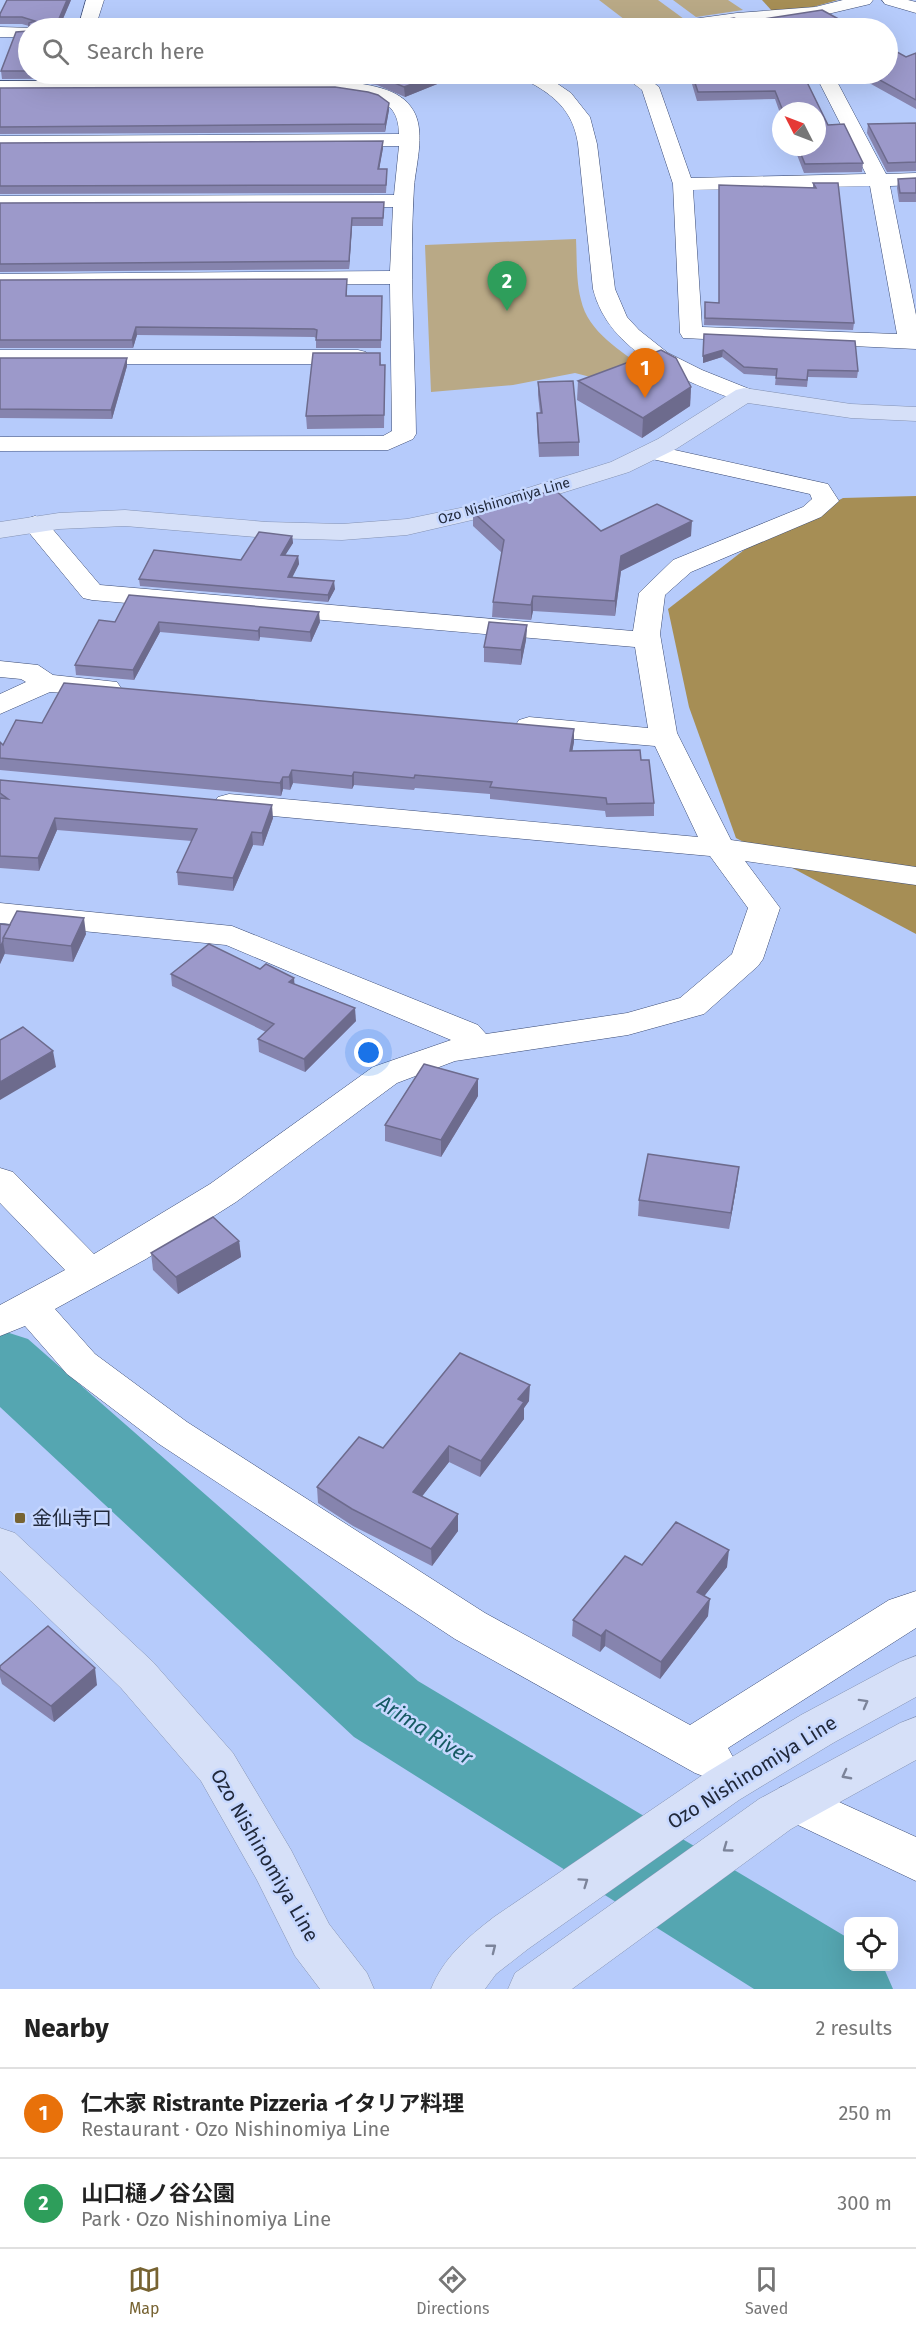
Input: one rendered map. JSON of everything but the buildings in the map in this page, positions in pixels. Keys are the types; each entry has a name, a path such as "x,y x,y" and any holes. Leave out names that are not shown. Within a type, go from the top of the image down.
{"main road":[{"path":"744,395 811,407 886,415 916,414"},
{"name":"Ozo Nishinomiya Line","path":"0,530 35,524 125,519 267,530 331,532 407,527 476,512 620,467 652,452 744,395"},
{"name":"Ozo Nishinomiya Line","path":"0,1545 137,1675 217,1767 274,1864 312,1941 350,1989"},
{"name":"Ozo Nishinomiya Line","path":"455,1989 479,1958 536,1915 708,1764 817,1729 916,1675"},
{"path":"532,1989 785,1808 916,1737"}],"street":[{"path":"90,18 95,0"},
{"path":"737,18 815,12 864,0"},
{"path":"891,0 916,8"},
{"path":"0,32 18,32"},
{"path":"0,87 30,84"},
{"path":"0,444 388,443 404,434 403,201 408,117 402,106 374,93 335,86 247,84"},
{"path":"546,84 569,102 580,117 589,159 603,289 618,321 645,346 681,368 744,395"},
{"path":"645,84 650,87 684,184 691,333 913,342 879,180 829,84"},
{"path":"0,142 408,140"},
{"path":"684,184 916,179"},
{"path":"0,202 403,201"},
{"path":"0,280 403,278"},
{"path":"0,357 404,357"},
{"path":"652,452 819,489 826,501 812,512 682,566 652,593 646,634 666,738 719,848 764,909 747,959 692,1006 628,1024 449,1051 385,1075 224,1193 133,1250 11,1316 81,1364 173,1433 470,1626 708,1764 904,1613 916,1608"},
{"path":"35,524 92,592 647,640"},
{"path":"0,669 28,671 46,683 136,691"},
{"path":"0,705 46,683"},
{"path":"501,723 666,738"},
{"path":"198,800 719,848 916,876"},
{"path":"0,913 232,936 466,1033 478,1047"},
{"path":"0,1181 90,1273"},
{"path":"785,1808 916,1860"}],"shaded area":[{"path":"599,0 658,0 683,18 623,18"},
{"path":"673,0 728,0 743,10 696,17"},
{"path":"762,0 838,0 813,7 772,11"},
{"path":"576,239 578,285 585,311 591,322 607,340 646,369 602,380 575,373 513,385 431,392 425,245"},
{"path":"916,496 916,934 736,838 689,707 668,609 744,550 843,498"}],"waterway":[{"name":"Arima River","path":"0,1360 386,1709 843,1989"}],"place":[{"name":"山口樋ノ谷公園","path":"507,311"},
{"name":"仁木家 Ristrante Pizzeria イタリア料理","path":"645,398"},
{"name":"金仙寺口","path":"20,1518"}]}
